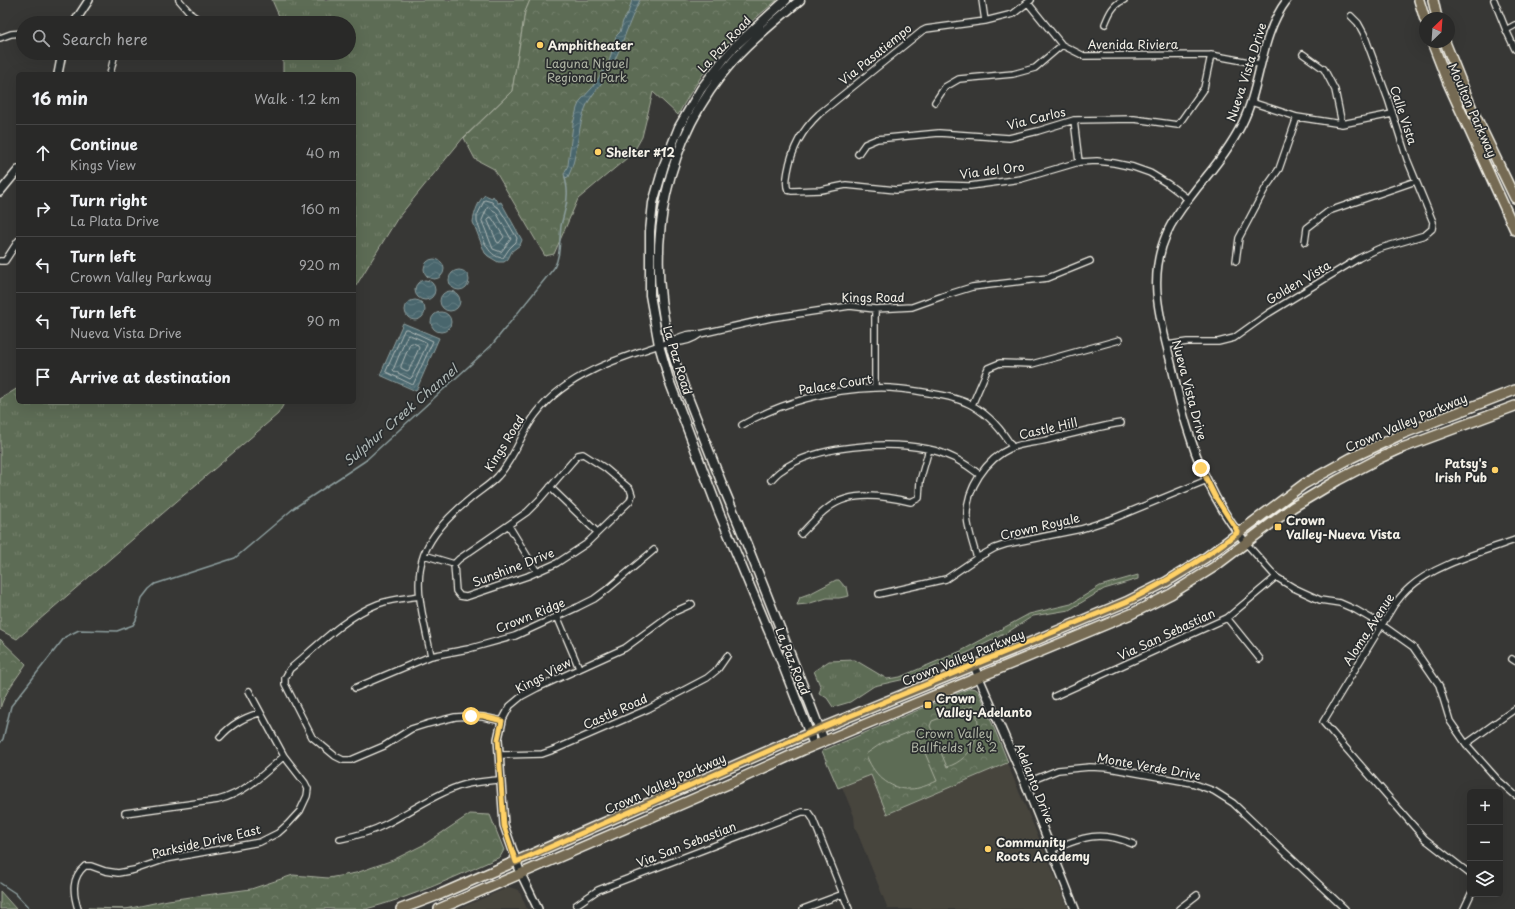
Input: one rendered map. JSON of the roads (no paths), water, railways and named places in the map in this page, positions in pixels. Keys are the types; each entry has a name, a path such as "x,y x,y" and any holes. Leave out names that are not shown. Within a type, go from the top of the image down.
{"main road":[{"name":"La Paz Road","path":"786,0 735,46 710,75 690,107 671,144 653,203 650,230 650,295 659,345 670,383 719,512 814,745"},
{"name":"La Paz Road","path":"800,0 747,46 733,61 710,92 691,123 670,178 663,211 660,232 659,277 660,298 669,342 687,394 824,741"},
{"path":"1419,0 1423,12"},
{"path":"1433,0 1436,12"},
{"name":"Moulton Parkway","path":"1434,48 1448,83 1515,230"},
{"name":"Moulton Parkway","path":"1447,48 1472,109 1515,198"},
{"path":"653,203 663,211"},
{"name":"Crown Valley Parkway","path":"401,909 441,894 516,862 809,733 1126,602 1166,582 1205,558 1304,484 1351,458 1402,434 1515,390"},
{"name":"Crown Valley Parkway","path":"439,909 814,745 979,678 1102,626 1172,594 1214,567 1309,496 1402,448 1515,406"}],"street":[{"path":"79,16 89,0"},
{"path":"178,0 194,16"},
{"path":"982,0 985,21"},
{"path":"1105,24 1110,12 1119,2 1124,0"},
{"name":"Nueva Vista Drive","path":"1286,0 1276,14 1268,34 1243,123 1219,161 1188,199 1172,222 1166,234 1160,254 1157,269 1157,300 1187,430 1201,468 1216,498 1238,532 1276,577 1306,595 1320,600 1340,603 1356,610 1382,625 1413,647 1439,684 1450,720 1466,744 1498,780 1515,795"},
{"path":"1494,0 1515,49"},
{"name":"Via Pasatiempo","path":"788,190 786,186 787,173 795,146 804,129 819,114 922,31 985,21 1013,14 1029,2"},
{"name":"Avenida Riviera","path":"1029,2 1062,45 1084,56 1211,55 1260,64"},
{"name":"Calle Vista","path":"1351,16 1364,34 1384,86 1402,147 1433,222"},
{"path":"1506,30 1515,26"},
{"path":"0,38 16,34"},
{"path":"935,102 945,87 959,79 1013,74 1035,68 1062,45"},
{"path":"1303,54 1324,69 1335,90 1342,124"},
{"name":"Via Carlos","path":"858,154 866,144 877,139 939,133 1009,138 1038,132 1074,120 1134,119 1178,125 1204,88 1211,55"},
{"path":"58,72 61,60"},
{"path":"110,72 113,60"},
{"path":"1250,102 1297,117 1342,124 1392,114"},
{"path":"1236,261 1239,238 1265,189 1279,169 1297,117"},
{"path":"1074,120 1079,162"},
{"name":"Via del Oro","path":"788,190 821,190 846,185 896,190 939,185 970,186 1021,179 1079,162 1097,161 1133,167 1150,173 1188,199"},
{"path":"0,192 16,172"},
{"path":"1305,242 1307,228 1329,211 1416,181"},
{"name":"Golden Vista","path":"1167,345 1187,342 1218,342 1234,338 1269,313 1359,258 1378,249 1428,234 1432,229 1433,222"},
{"path":"0,261 4,261 7,258 16,244"},
{"name":"Kings Road","path":"431,656 420,596 420,569 424,555 436,532 457,510 499,475 535,414 552,396 576,379 634,353 692,333 700,334 771,318 850,306 875,308 912,307 972,288 1048,278 1090,261"},
{"path":"875,308 875,388"},
{"path":"972,405 988,368 1000,363 1032,364 1119,340"},
{"name":"Palace Court","path":"742,425 758,416 787,404 826,395 875,388 906,390 941,395 972,405 987,416 1001,430 1012,447"},
{"name":"Castle Hill","path":"978,558 970,534 967,516 968,503 972,489 980,475 997,457 1012,447 1042,442 1099,426 1121,423"},
{"path":"771,480 782,470 803,458 834,450 873,445 906,446 929,449 966,464 980,475"},
{"path":"801,534 828,508 836,503 865,496 911,502 916,500 919,498 920,481 929,449"},
{"name":"Sunshine Drive","path":"583,454 606,468 630,489 632,495 630,501 586,544 557,563 537,572 466,597 460,596 456,591 454,564 488,538 509,526 527,512 550,487 578,455 583,454"},
{"name":"Crown Royale","path":"879,594 946,579 994,548 1082,529 1112,519 1207,480"},
{"path":"550,487 597,532"},
{"path":"509,526 537,572"},
{"name":"Aloma Avenue","path":"1467,872 1425,839 1323,722 1394,605 1409,588 1427,575 1445,566 1515,540"},
{"name":"Crown Ridge","path":"355,688 431,656 468,649 514,636 594,599 654,550"},
{"path":"424,555 454,564"},
{"name":"Via San Sebastian","path":"1056,696 1227,618 1276,577"},
{"path":"420,596 394,599 377,604 346,622 290,669 285,678 285,684 312,737 335,756 343,760 351,760 377,749 411,729 427,724 456,717 471,716 483,716 502,721 498,739 498,755 504,826 516,862 538,909"},
{"name":"Kings View","path":"502,721 510,706 522,696 579,668 625,648 674,612 692,604"},
{"path":"557,616 579,668"},
{"path":"1227,618 1260,659"},
{"name":"Castle Road","path":"498,755 542,754 556,749 648,709 707,678 718,669 727,656"},
{"name":"Adelanto Drive","path":"974,666 1024,783 1075,909"},
{"path":"125,813 218,800 230,796 247,788 284,756 249,691"},
{"path":"1466,744 1515,709"},
{"path":"220,737 229,727 242,719 260,713"},
{"name":"Parkside Drive East","path":"78,909 74,886 81,870 85,866 91,866 105,871 118,873 134,870 166,859 260,842 278,833 300,811 307,796 308,789 284,756"},
{"name":"Monte Verde Drive","path":"1024,783 1058,770 1090,767 1109,768 1192,783 1214,791 1233,803 1345,909"},
{"path":"340,839 356,836 383,826 458,786 475,782 500,780"},
{"name":"Via San Sebastian","path":"576,905 598,890 796,813 808,812 813,819 843,894"},
{"path":"1051,850 1078,838 1093,836 1118,838 1133,844"},
{"path":"803,909 843,894 849,909"},
{"path":"1179,909 1197,895"},
{"path":"1464,909 1470,897"}],"water":[{"path":"632,0 640,0 610,70 587,104 582,117 574,161 568,177 565,178 564,174 568,165 573,124 577,108 580,101 592,88 609,62 616,36 620,32"},
{"path":"485,195 492,198 493,196 498,203 501,202 522,240 520,245 512,251 508,259 504,262 498,262 485,253 473,222 477,207"},
{"path":"434,259 441,262 444,269 441,276 434,279 427,276 424,269 427,262"},
{"path":"459,270 466,273 469,280 466,287 459,290 452,287 449,280 452,273"},
{"path":"425,280 432,283 435,290 432,297 425,300 418,297 415,290 418,283"},
{"path":"450,291 457,294 460,301 457,308 450,311 443,308 440,301 443,294"},
{"path":"415,300 422,303 425,310 422,317 415,320 408,317 405,310 408,303"},
{"path":"441,312 448,315 451,322 448,329 441,332 434,329 431,322 434,315"},
{"path":"403,323 439,338 416,391 380,375"}],"waterway":[{"name":"Sulphur Creek Channel","path":"0,743 3,739 11,706 65,637 79,630 117,631 133,625 136,620 142,598 155,584 235,558 294,508 365,461 491,346 554,268 559,253 561,226 567,200 565,177"},
{"name":"Sulphur Creek Channel","path":"0,883 15,893 30,909"}],"place":[{"name":"Amphitheater","path":"540,45"},
{"name":"Shelter #12","path":"598,152"},
{"name":"Patsy's Irish Pub","path":"1495,470"},
{"name":"Crown Valley-Nueva Vista","path":"1278,527"},
{"name":"Crown Valley-Adelanto","path":"928,705"},
{"name":"Community Roots Academy","path":"988,849"}],"park label":[{"name":"Laguna Niguel Regional Park","path":"587,70"},
{"name":"Crown Valley Ballfields 1 & 2","path":"954,740"}]}
